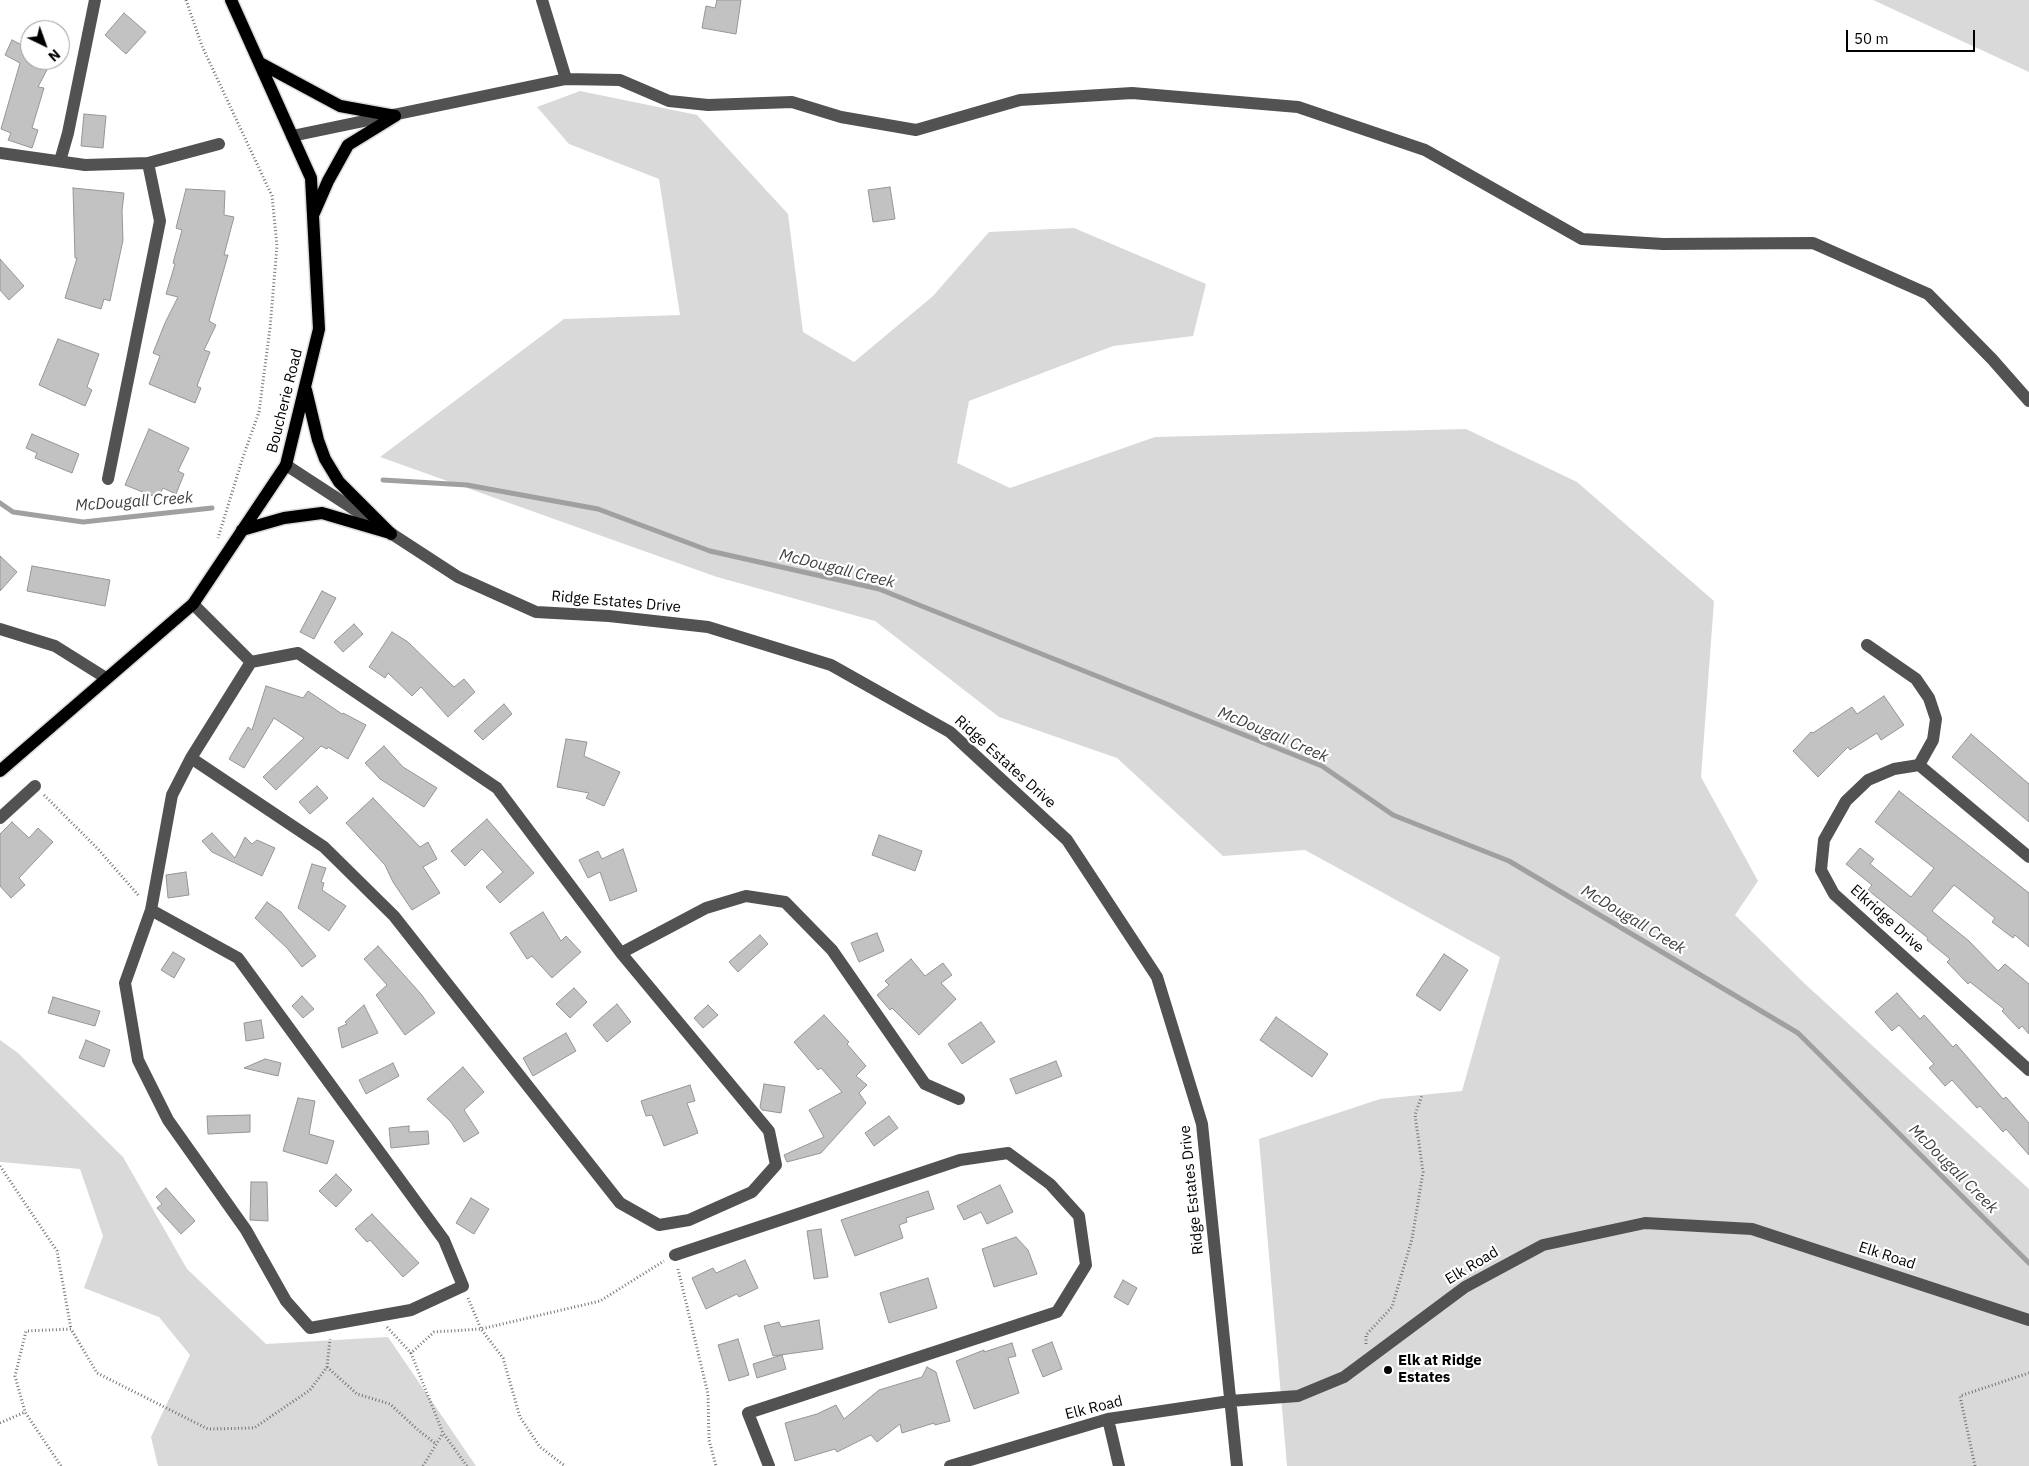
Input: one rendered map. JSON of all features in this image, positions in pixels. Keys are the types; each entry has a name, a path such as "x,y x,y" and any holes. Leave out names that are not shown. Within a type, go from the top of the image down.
{"main road":[{"name":"Boucherie Road","path":"0,771 193,604 286,465 319,329 311,178 231,0"},
{"path":"260,63 340,106 394,116"},
{"path":"313,216 328,182 348,145 394,116"},
{"path":"305,388 318,440 325,459 339,482 391,534"},
{"path":"242,530 284,518 322,513 391,534"}],"street":[{"path":"60,161 68,133 95,0"},
{"path":"542,0 566,79"},
{"path":"292,136 566,79 620,80 669,101 708,105 792,102 841,117 916,130 1020,100 1122,94 1298,107 1425,150 1582,240 1663,244 1813,244 1928,294 1992,359 2029,402"},
{"path":"0,153 84,166 148,163 219,144"},
{"path":"108,479 160,221 148,163"},
{"name":"Ridge Estates Drive","path":"286,465 458,577 536,612 609,616 708,627 831,665 950,732 1067,840 1157,977 1202,1124 1237,1466"},
{"path":"193,604 251,662"},
{"path":"0,629 56,646 106,678"},
{"path":"1867,645 1916,679 1928,698 1936,719 1933,740 1919,765 2029,857"},
{"path":"151,910 238,958 444,1240 463,1286 411,1310 310,1328 286,1302 246,1230 168,1120 138,1060 125,983 151,910 172,795 191,758 251,662 298,653 497,788 621,953 769,1131 776,1165 752,1192 689,1220 659,1225 620,1203 394,916 324,847 191,758"},
{"name":"Elkridge Drive","path":"1919,765 1894,769 1868,780 1846,801 1824,840 1821,870 1834,894 2029,1070"},
{"path":"0,818 35,786"},
{"path":"621,953 706,908 746,896 785,902 832,950 926,1084 959,1099"},
{"path":"675,1255 960,1160 1008,1153 1050,1184 1078,1216 1086,1266 1057,1312 748,1413 769,1466"},
{"name":"Elk Road","path":"950,1466 1108,1418 1230,1401 1298,1396 1344,1377 1465,1287 1543,1245 1645,1222 1752,1229 2029,1320"},
{"path":"1108,1418 1119,1466"}],"path":[{"path":"186,0 202,46 272,196 277,246 270,328 259,412 218,539"},
{"path":"35,786 98,849 151,910"},
{"path":"1365,1362 1366,1335 1392,1307 1412,1239 1423,1172 1415,1115 1422,1095"},
{"path":"0,1166 57,1251 71,1329 97,1373 208,1429 254,1428 310,1390 327,1367 332,1324"},
{"path":"411,1353 434,1332 481,1329 600,1301 675,1255 708,1394 709,1440 716,1466"},
{"path":"463,1286 481,1329 503,1358 520,1417 540,1448 565,1466"},
{"path":"376,1316 411,1353 443,1433 467,1466"},
{"path":"61,1466 25,1412 15,1376 26,1331 71,1329"},
{"path":"327,1367 357,1394 390,1404 436,1444"},
{"path":"1975,1466 1960,1396 2029,1373"},
{"path":"0,1423 25,1412"},
{"path":"423,1466 443,1433"}],"shaded area":[{"path":"1873,0 2029,0 2029,72"},
{"path":"580,91 697,115 788,214 803,332 854,362 933,296 989,232 1074,228 1206,284 1193,336 1113,346 969,401 957,463 1010,488 1155,437 1466,429 1577,482 1714,601 1701,777 1758,881 1735,915 1804,983 2029,1189 2029,1466 1287,1466 1259,1139 1380,1099 1462,1091 1500,957 1305,850 1223,856 1117,758 999,717 875,621 717,577 380,457 564,319 680,315 659,179 569,144 537,107"},
{"path":"0,1040 18,1053 123,1157 187,1269 266,1344 388,1337 476,1466 158,1466 151,1437 190,1355 159,1317 84,1288 103,1236 80,1169 0,1162"}],"building":[{"path":"717,0 741,0 736,34 702,28 706,6 715,8"},
{"path":"124,13 146,32 126,54 105,35"},
{"path":"12,40 20,44 20,63 5,55"},
{"path":"20,63 20,70 47,70 38,87 44,88 32,128 38,130 32,148 8,140 11,133 1,129"},
{"path":"84,114 106,116 103,148 81,146"},
{"path":"890,187 895,219 873,222 868,190"},
{"path":"73,188 124,193 122,211 123,240 110,301 104,299 101,309 65,298 77,258 75,258"},
{"path":"186,189 225,191 224,215 234,217 224,255 228,255 209,321 216,325 204,350 210,352 197,386 201,388 195,403 149,384 160,356 153,353 178,297 166,294 182,230 176,228"},
{"path":"0,259 24,286 9,300 0,290"},
{"path":"58,339 99,354 87,387 92,390 85,406 39,385"},
{"path":"149,429 189,448 178,471 184,474 176,494 163,488 158,498 125,485"},
{"path":"32,434 79,454 72,473 35,458 37,453 26,448"},
{"path":"0,556 17,572 0,591"},
{"path":"32,566 110,580 105,606 27,591"},
{"path":"322,591 336,598 314,639 300,632"},
{"path":"354,624 363,634 343,652 334,642"},
{"path":"392,632 408,642 454,687 464,679 475,692 448,717 421,687 412,696 388,673 385,678 369,667"},
{"path":"266,686 303,698 308,691 342,714 366,725 348,759 328,747 327,749 321,746 276,790 263,777 304,738 274,718 244,768 229,759 248,727 252,730"},
{"path":"1884,696 1904,725 1881,740 1877,733 1850,750 1848,747 1818,777 1793,751 1811,732 1813,733 1852,707 1857,714"},
{"path":"504,704 512,714 483,740 474,731"},
{"path":"1971,734 2029,784 2029,822 1952,757"},
{"path":"566,739 587,742 584,756 620,772 604,806 586,798 589,793 557,787"},
{"path":"384,746 403,767 437,788 424,807 380,779 365,763"},
{"path":"317,786 328,798 310,814 299,802"},
{"path":"1899,791 2029,893 2029,947 2015,935 2013,938 1992,922 1995,918 1954,885 1932,911 1969,941 1998,971 2005,964 2029,984 2029,1034 2022,1026 2019,1029 2002,1011 2004,1009 1970,982 1968,984 1947,962 1950,959 1927,940 1928,938 1868,890 1872,885 1846,864 1860,848 1874,859 1870,864 1911,897 1934,868 1875,822"},
{"path":"373,798 420,847 428,842 437,859 423,867 440,893 412,910 393,882 385,865 346,823"},
{"path":"487,819 534,873 500,903 486,887 503,872 482,849 465,866 451,851"},
{"path":"12,822 29,838 38,828 53,842 19,878 25,885 11,898 0,886 0,834"},
{"path":"212,833 235,858 245,837 252,844 257,840 275,848 262,876 212,852 202,841"},
{"path":"879,835 922,851 915,871 872,855"},
{"path":"623,849 637,891 610,901 600,872 588,878 579,860 598,851 602,859"},
{"path":"312,864 326,868 321,882 324,883 322,890 346,906 329,931 298,908"},
{"path":"186,872 189,895 168,898 166,875"},
{"path":"267,902 281,912 316,956 302,967 287,948 255,918"},
{"path":"543,912 561,941 566,936 581,952 552,978 532,956 527,959 510,933"},
{"path":"877,933 884,951 859,962 851,943"},
{"path":"760,935 768,944 738,972 729,962"},
{"path":"378,946 421,994 435,1013 405,1035 376,995 387,985 364,959"},
{"path":"173,952 185,959 174,978 161,970"},
{"path":"1444,954 1468,970 1440,1011 1416,995"},
{"path":"911,959 925,976 943,963 952,975 941,983 956,999 919,1035 892,1008 890,1010 877,995 889,985 885,981"},
{"path":"574,988 587,1002 570,1018 556,1004"},
{"path":"1897,993 1920,1019 1924,1015 1953,1047 1956,1044 2003,1099 2006,1097 2029,1123 2029,1155 2006,1129 2003,1132 1980,1106 1977,1108 1952,1080 1945,1086 1929,1068 1934,1064 1899,1025 1892,1031 1875,1012"},
{"path":"302,996 314,1009 303,1018 292,1006"},
{"path":"53,997 100,1011 95,1026 48,1013"},
{"path":"617,1004 631,1022 607,1042 593,1025"},
{"path":"364,1005 378,1033 342,1048 338,1028 347,1024 345,1022"},
{"path":"708,1005 718,1015 703,1028 694,1018"},
{"path":"824,1015 849,1042 847,1044 866,1066 856,1076 867,1085 859,1093 866,1103 821,1153 787,1162 784,1155 824,1137 809,1110 842,1092 821,1068 818,1070 794,1042"},
{"path":"1276,1017 1328,1054 1312,1077 1260,1040"},
{"path":"261,1020 264,1038 246,1041 244,1023"},
{"path":"981,1022 995,1042 962,1064 948,1044"},
{"path":"566,1033 576,1051 533,1076 523,1058"},
{"path":"86,1040 110,1050 104,1067 79,1058"},
{"path":"265,1059 281,1063 278,1076 244,1068"},
{"path":"1056,1061 1062,1076 1016,1094 1010,1079"},
{"path":"393,1063 399,1076 366,1094 359,1080"},
{"path":"463,1067 484,1092 464,1110 479,1133 464,1142 451,1122 427,1099"},
{"path":"764,1084 785,1087 781,1113 762,1110 760,1107"},
{"path":"690,1085 695,1101 687,1103 698,1133 664,1146 652,1115 646,1116 641,1101"},
{"path":"298,1098 315,1101 309,1134 334,1141 327,1164 283,1151"},
{"path":"250,1115 250,1132 208,1134 207,1116"},
{"path":"889,1116 898,1128 874,1146 865,1133"},
{"path":"409,1126 409,1132 428,1131 429,1144 391,1148 389,1128"},
{"path":"336,1174 352,1190 336,1207 319,1191"},
{"path":"251,1182 267,1182 268,1221 250,1220"},
{"path":"1000,1185 1013,1212 987,1224 981,1212 964,1220 957,1206"},
{"path":"166,1188 195,1221 181,1234 157,1208 162,1204 156,1197"},
{"path":"928,1191 934,1209 906,1218 907,1222 899,1225 903,1238 855,1256 841,1220"},
{"path":"471,1198 489,1209 474,1234 456,1223"},
{"path":"372,1214 419,1263 403,1277 370,1240 367,1242 355,1229"},
{"path":"821,1229 828,1277 814,1279 807,1231"},
{"path":"1016,1237 1028,1250 1037,1274 994,1287 982,1249"},
{"path":"745,1260 758,1288 739,1297 737,1294 706,1309 692,1278 713,1268 716,1273"},
{"path":"928,1278 937,1308 889,1323 880,1293"},
{"path":"1123,1280 1137,1288 1128,1305 1114,1297"},
{"path":"819,1320 823,1349 773,1356 764,1326 779,1322 781,1327"},
{"path":"738,1339 749,1375 729,1381 718,1345"},
{"path":"1052,1342 1062,1369 1043,1377 1032,1350"},
{"path":"1012,1343 1016,1356 1008,1358 1019,1393 974,1409 956,1361 984,1350 984,1352"},
{"path":"782,1355 786,1369 757,1378 753,1364"},
{"path":"927,1367 936,1372 950,1421 935,1425 934,1423 902,1433 900,1424 877,1442 871,1435 837,1452 835,1449 795,1461 785,1423 817,1414 836,1405 844,1419 879,1390 922,1377"}],"waterway":[{"name":"McDougall Creek","path":"383,480 467,485 598,509 710,551 879,589 1322,766 1393,815 1509,861 1798,1033 2029,1263"},
{"name":"McDougall Creek","path":"0,503 13,512 83,522 212,508"}],"place":[{"name":"Elk at Ridge Estates","path":"1388,1370"}]}
